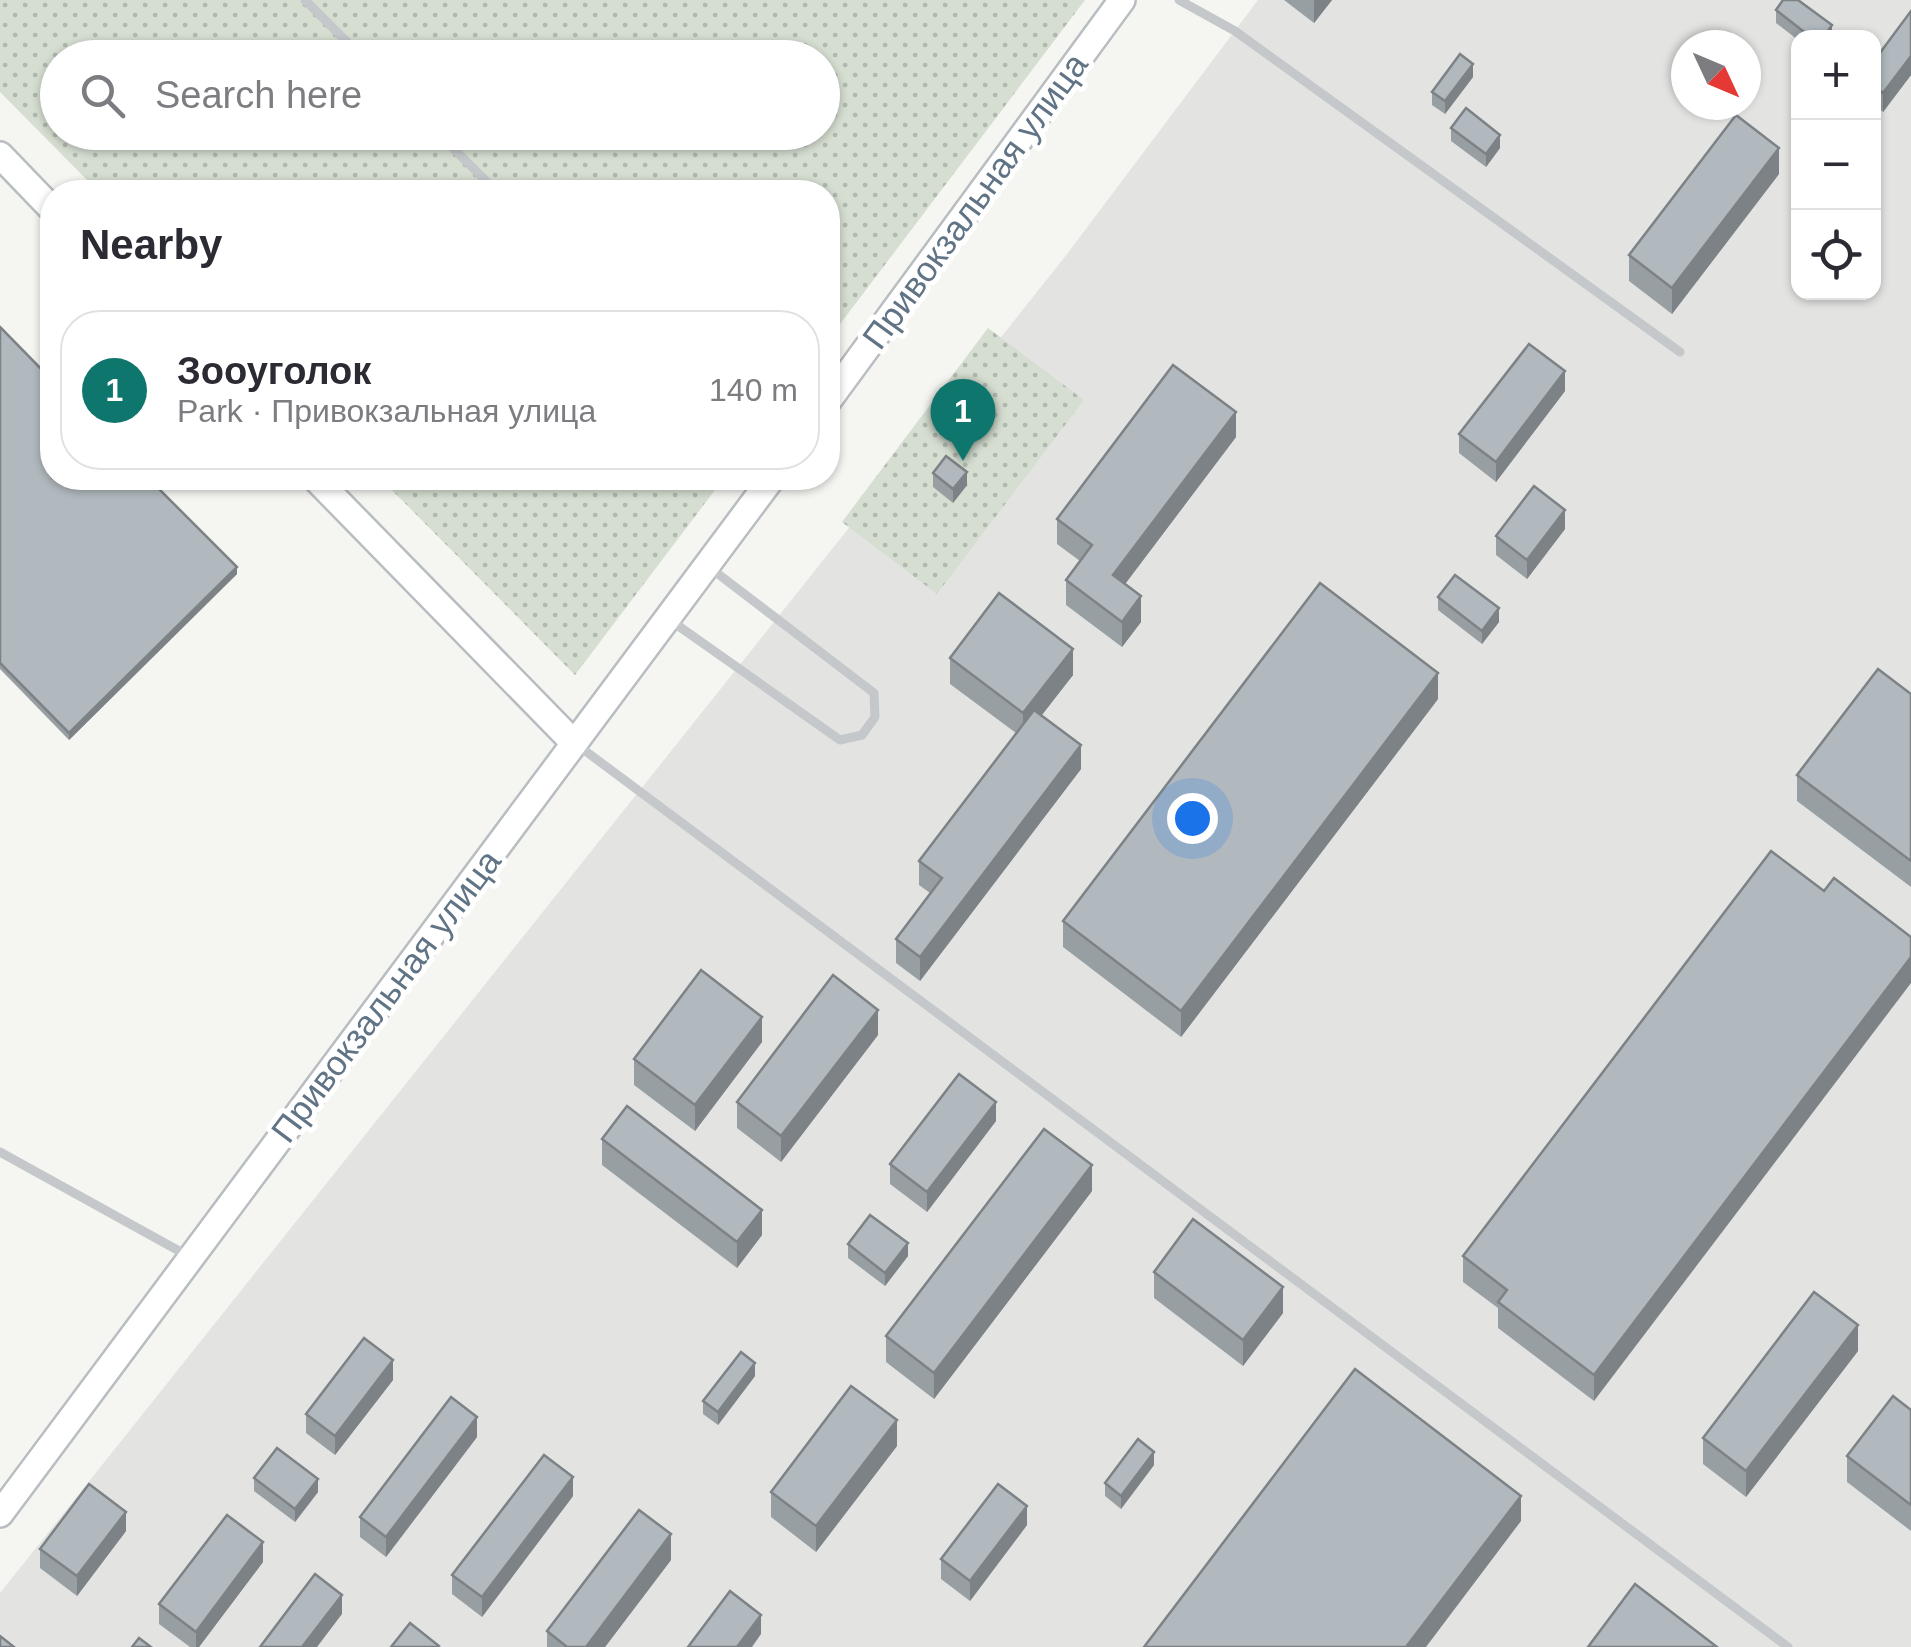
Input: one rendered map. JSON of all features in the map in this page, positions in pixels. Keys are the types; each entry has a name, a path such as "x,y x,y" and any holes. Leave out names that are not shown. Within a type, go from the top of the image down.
{"main road":[{"name":"Привокзальная улица","path":"840,385 1122,0"},
{"path":"0,156 40,197"},
{"path":"327,490 574,742"},
{"name":"Привокзальная улица","path":"0,1514 763,490"}],"lane":[{"path":"305,0 344,40"},
{"path":"1179,0 1236,30 1680,352"},
{"path":"455,150 485,180"},
{"path":"668,618 840,740 862,735 876,717 874,693 707,565"},
{"path":"574,742 1788,1647"},
{"path":"0,1152 192,1258"}],"shaded area":[{"path":"0,0 1085,0 840,324 840,180 87,180 57,150 840,150 840,40 40,40 40,132 0,92"},
{"path":"1258,0 1911,0 1911,1647 0,1647 0,1593 1064,258"},
{"path":"988,328 1084,400 937,594 842,522"},
{"path":"392,490 715,490 575,675"}],"building":[{"path":"1783,0 1798,0 1832,25 1829,30 1802,30 1776,10"},
{"path":"1911,11 1911,56 1883,93 1881,52"},
{"path":"1460,54 1473,64 1445,101 1432,92"},
{"path":"1466,108 1500,135 1486,154 1451,128"},
{"path":"1732,120 1743,120 1779,148 1672,288 1629,255"},
{"path":"0,327 40,368 40,490 160,490 237,567 69,733 0,663"},
{"path":"1529,344 1565,371 1496,462 1459,434"},
{"path":"1173,365 1236,412 1113,575 1141,596 1122,622 1066,580 1092,545 1057,519"},
{"path":"946,456 967,472 953,489 933,473"},
{"path":"1534,486 1565,510 1527,560 1496,536"},
{"path":"1455,575 1499,608 1482,631 1438,597"},
{"path":"1320,583 1438,673 1181,1011 1063,921"},
{"path":"999,593 1073,649 1023,713 950,658"},
{"path":"1878,669 1911,694 1911,861 1797,775"},
{"path":"1034,710 1081,745 920,957 896,939 942,878 919,861"},
{"path":"1771,851 1824,891 1834,878 1911,937 1911,957 1594,1375 1498,1302 1507,1290 1463,1256"},
{"path":"701,970 762,1017 695,1105 634,1059"},
{"path":"833,975 878,1010 781,1136 737,1102"},
{"path":"959,1074 996,1102 927,1192 890,1164"},
{"path":"627,1106 762,1210 737,1242 602,1139"},
{"path":"1044,1129 1092,1165 934,1373 886,1336"},
{"path":"870,1215 908,1243 885,1273 848,1244"},
{"path":"1193,1219 1283,1287 1243,1340 1154,1272"},
{"path":"1814,1292 1858,1325 1746,1471 1703,1438"},
{"path":"364,1338 393,1360 335,1436 306,1414"},
{"path":"741,1352 755,1363 718,1412 703,1401"},
{"path":"1355,1369 1521,1496 1406,1647 1144,1647"},
{"path":"851,1386 897,1420 816,1526 771,1492"},
{"path":"1893,1396 1911,1410 1911,1505 1847,1456"},
{"path":"451,1397 477,1417 386,1537 360,1517"},
{"path":"1138,1439 1154,1452 1121,1496 1105,1483"},
{"path":"277,1448 318,1479 295,1509 254,1478"},
{"path":"544,1455 573,1477 482,1597 452,1575"},
{"path":"89,1484 126,1512 77,1576 40,1549"},
{"path":"998,1484 1027,1506 970,1581 941,1559"},
{"path":"639,1510 671,1534 586,1647 567,1647 547,1631"},
{"path":"227,1515 263,1542 196,1632 159,1604"},
{"path":"315,1574 342,1595 302,1647 260,1647"},
{"path":"1635,1584 1717,1647 1588,1647"},
{"path":"730,1591 761,1615 737,1647 688,1647"},
{"path":"410,1623 439,1646 391,1647"},
{"path":"0,1636 14,1647 0,1647"},
{"path":"139,1638 151,1647 132,1647"}],"place":[{"name":"Зооуголок","path":"963,461"}]}
